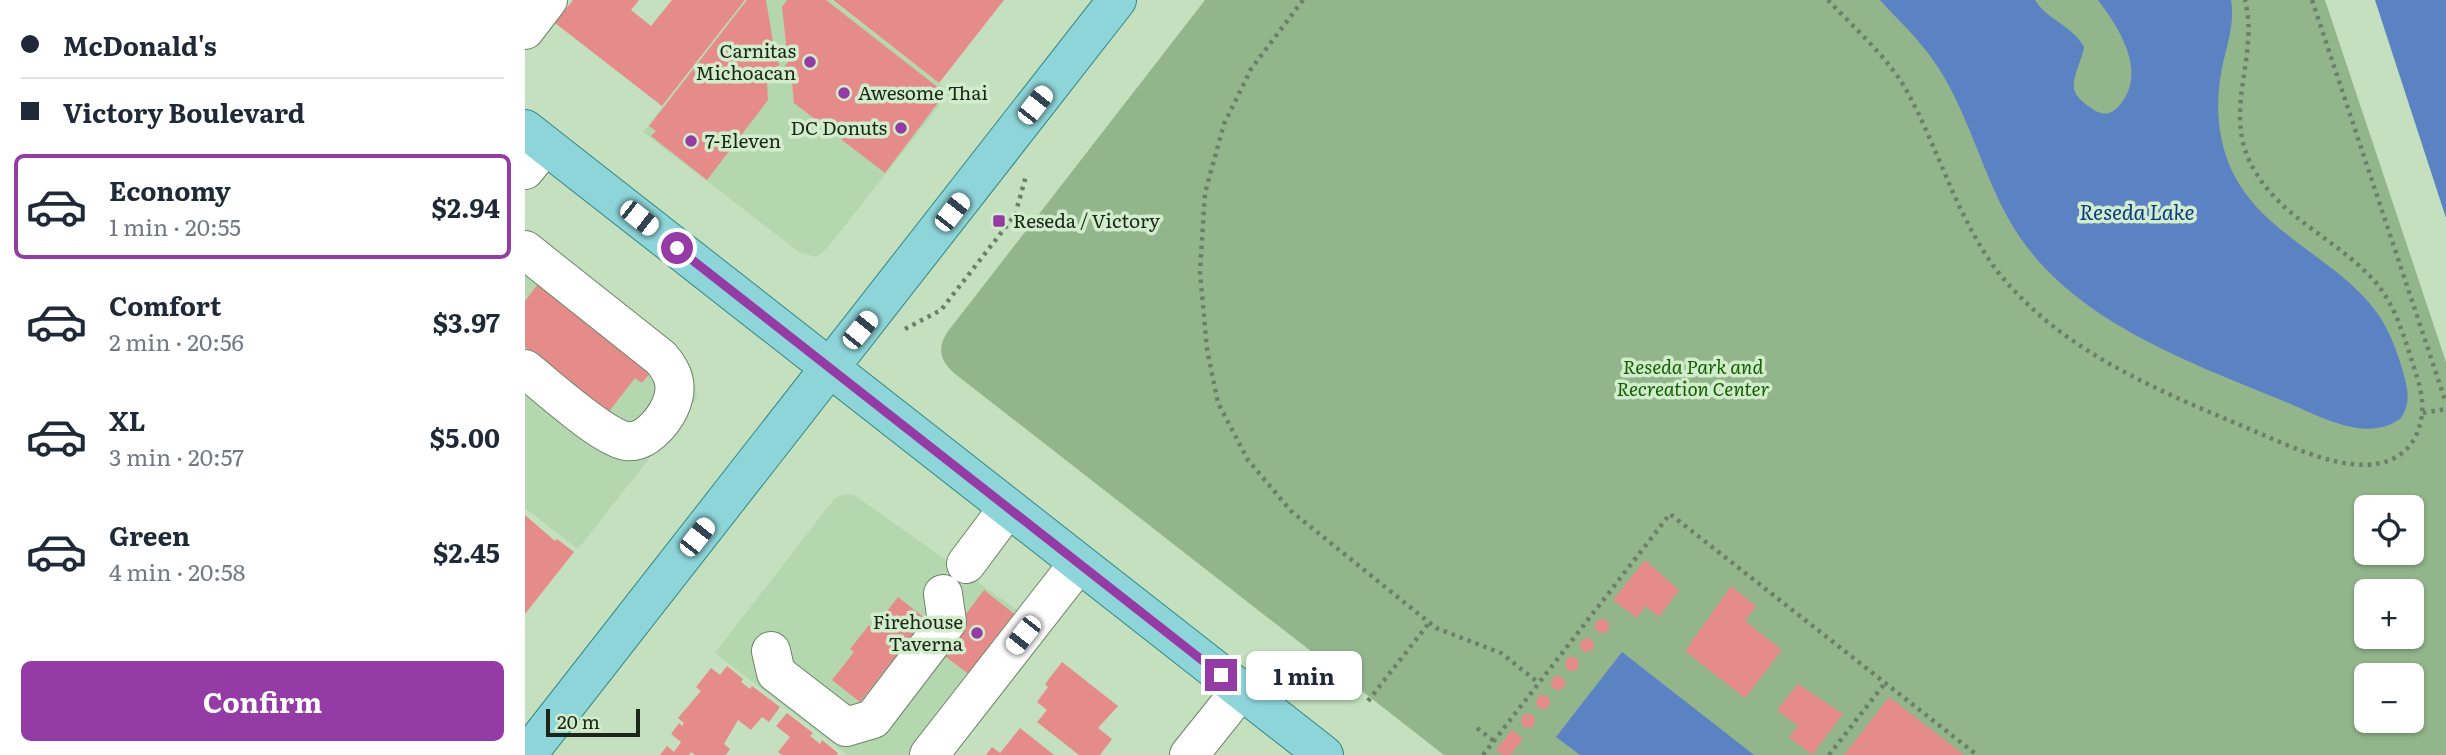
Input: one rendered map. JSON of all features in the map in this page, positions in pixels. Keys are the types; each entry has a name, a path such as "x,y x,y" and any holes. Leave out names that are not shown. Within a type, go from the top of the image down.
{"main road":[{"path":"527,755 1118,0"},
{"path":"532,148 830,368 1324,755"}],"street":[{"path":"525,30 548,0"},
{"path":"525,250 661,358 675,379 674,397 666,415 646,437 628,442 610,435 525,369"},
{"path":"966,564 1007,508"},
{"path":"929,755 1078,564"},
{"path":"771,650 776,673 846,727 873,719 947,622 943,594"},
{"path":"1189,755 1241,691"}],"path":[{"path":"1303,0 1251,69 1224,124 1211,164 1201,223 1199,272 1214,386 1235,439 1277,497 1429,623 1501,653 1539,683"},
{"path":"1828,0 1908,93 1977,241 1998,272 2035,312 2073,343 2204,410 2336,462 2369,467 2387,464 2410,444 2423,413 2421,389 2398,317 2378,286 2358,264 2287,210 2255,172 2244,147 2238,106 2250,37 2245,0"},
{"path":"2312,0 2446,403"},
{"path":"2423,413 2446,409"},
{"path":"1483,755 1670,514 1977,755"},
{"path":"1368,701 1429,623"},
{"path":"1829,755 1885,683"},
{"path":"1477,728 1494,741"}],"shaded area":[{"path":"746,0 831,0 950,92 828,247 816,257 799,252 643,132"},
{"path":"525,238 693,369 697,398 578,549 525,508"},
{"path":"844,494 854,495 1023,614 917,755 847,755 715,653 834,499"}],"green space":[{"name":"Reseda Park and Recreation Center","path":"1205,0 2325,0 2446,362 2446,755 1444,755 954,373 941,353 945,336"}],"water":[{"name":"Reseda Lake","path":"1880,0 2035,0 2046,13 2073,33 2084,47 2074,79 2075,92 2088,106 2106,114 2117,108 2126,95 2131,82 2131,68 2123,39 2098,0 2231,0 2231,26 2220,81 2218,108 2224,148 2233,173 2246,195 2263,214 2343,277 2362,294 2378,314 2393,342 2406,384 2408,396 2401,418 2374,428 2359,428 2328,420 2168,352 2094,310 2061,283 2032,253 1998,199 1945,78 1921,44"},
{"path":"2375,0 2446,0 2446,218"},
{"path":"1622,652 1754,755 1580,755 1556,737"}],"building":[{"path":"573,0 639,0 631,10 651,26 672,0 745,0 662,106 555,23"},
{"path":"747,0 766,0 776,60 780,64 767,82 768,100 707,180 651,136 656,131 649,126"},
{"path":"787,0 826,0 940,89 935,96 940,100 885,173 794,103 792,83 779,73 788,62 782,7"},
{"path":"833,0 1004,0 939,83"},
{"path":"541,280 654,368 642,383 635,378 604,418 568,380 525,347 525,301"},
{"path":"525,515 555,541 557,539 574,552 525,614"},
{"path":"1645,560 1679,590 1659,617 1645,606 1637,618 1613,600"},
{"path":"1731,586 1756,606 1745,621 1782,650 1745,698 1685,651"},
{"name":"Firehouse Taverna","path":"984,590 1017,616 970,675 938,651"},
{"path":"898,597 926,619 911,660 900,651 860,702 832,680 854,652 850,649 869,625 873,629"},
{"path":"1599,619 1605,619 1609,626 1605,633 1599,633 1595,629 1595,623"},
{"path":"1584,638 1590,638 1594,645 1590,652 1584,652 1580,648 1580,642"},
{"path":"1569,657 1575,657 1579,664 1575,671 1569,671 1565,667 1565,661"},
{"path":"1062,662 1118,706 1098,728 1112,739 1100,755 1079,755 1037,722 1047,710 1037,702 1048,687 1045,684"},
{"path":"727,666 743,679 741,682 750,689 752,686 780,707 769,722 762,717 751,730 738,720 724,744 730,749 726,755 695,755 691,752 689,755 660,755 667,746 674,752 681,742 671,734 679,723 682,726 684,723 678,718 701,691 696,687 711,668 720,675"},
{"path":"1555,676 1561,676 1565,683 1561,690 1555,690 1551,686 1551,680"},
{"path":"1798,684 1843,714 1812,755 1789,737 1798,726 1777,710"},
{"path":"1540,695 1546,695 1550,702 1546,709 1540,709 1536,705 1536,699"},
{"path":"1889,697 1964,755 1844,755"},
{"path":"787,713 813,733 810,736 820,744 822,740 838,753 837,755 782,755 778,752 790,737 776,726"},
{"path":"1525,714 1531,714 1535,721 1531,728 1525,728 1521,724 1521,718"},
{"path":"1020,728 1054,755 986,755 992,747 1000,753"},
{"path":"1512,730 1523,739 1510,755 1503,755 1496,750"}],"place":[{"name":"Carnitas Michoacan","path":"810,62"},
{"name":"Awesome Thai","path":"844,93"},
{"name":"DC Donuts","path":"901,128"},
{"name":"7-Eleven","path":"691,141"},
{"name":"Reseda / Victory","path":"999,221"},
{"name":"Firehouse Taverna","path":"977,633"}],"route":[{"path":"677,248 1221,675"}]}
